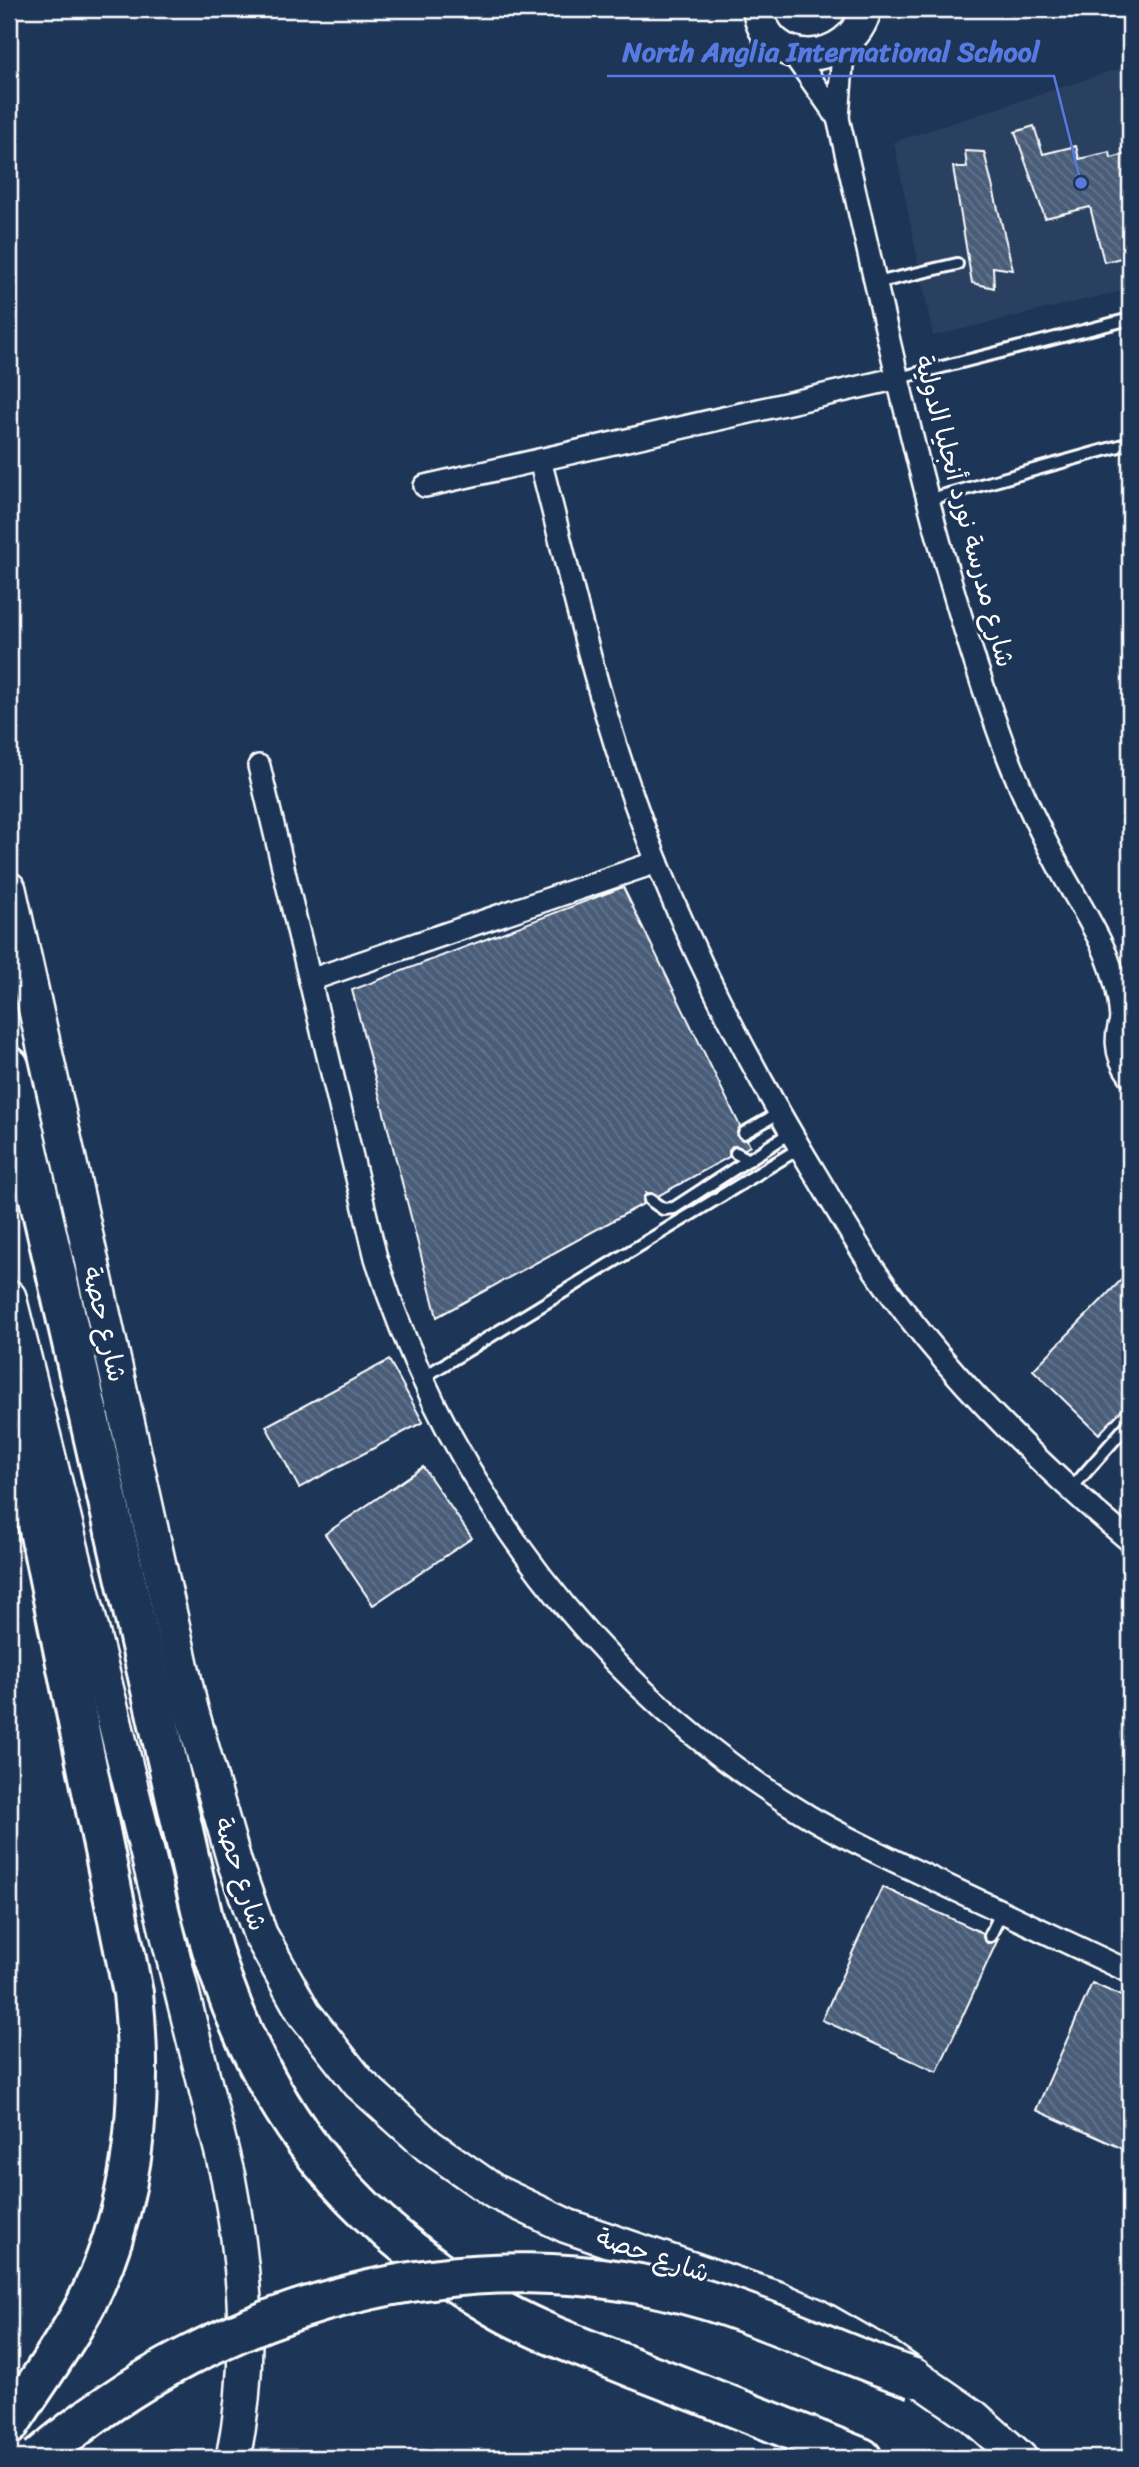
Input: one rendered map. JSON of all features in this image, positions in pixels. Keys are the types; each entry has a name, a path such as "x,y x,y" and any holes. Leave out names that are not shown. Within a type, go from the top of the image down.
{"highway":[{"path":"9,1066 203,1919 218,1975 239,2030 266,2082 298,2132 334,2178 382,2227 435,2270 493,2307 555,2337 862,2458"},
{"path":"9,1382 133,1993 138,2061 136,2129 127,2185 105,2261 66,2339 9,2425"},
{"path":"39,2458 118,2396 171,2364 226,2337 282,2314 342,2296 401,2282 462,2274 524,2272 582,2277 704,2299 914,2378"}],"main road":[{"name":"شارع حصة","path":"9,889 191,1709 234,1864 260,1934 304,2013 359,2083 461,2170 530,2210 779,2299 850,2333 974,2417 1020,2458"},
{"path":"9,1297 221,2150 240,2239 246,2302 246,2366 233,2458"}],"street":[{"path":"758,9 766,32 791,51 812,55 832,52 863,20"},
{"name":"شارع مدرسة نورد أنجليا الدولية","path":"863,20 842,65 838,118 927,500 969,645 1006,750 1060,870 1102,940 1114,970 1125,1011 1116,1042 1123,1066 1130,1076"},
{"name":"شارع مدرسة نورد أنجليا الدولية","path":"791,51 838,118"},
{"path":"425,486 899,379"},
{"path":"540,460 607,719 657,862 717,999 795,1141 875,1272 968,1385 1071,1489 1130,1541"},
{"path":"259,766 376,1258 420,1378 471,1475 524,1556 585,1631 653,1699 727,1761 808,1815 850,1839 1130,1972"},
{"path":"310,981 657,862"},
{"name":"شارع مدرسة نورد أنجليا الدولية","path":"1102,940 1130,967"}],"lane":[{"path":"876,283 957,264"},
{"path":"899,379 1130,320"},
{"path":"927,500 1130,443"},
{"path":"744,1133 779,1112"},
{"path":"420,1378 795,1141"},
{"path":"650,1200 663,1209 674,1208 749,1160 795,1141"},
{"path":"736,1153 749,1160"},
{"path":"1071,1489 1130,1422"},
{"path":"990,1936 1002,1911"}],"shaded area":[{"path":"1130,65 1130,289 933,336 894,142"}],"building":[{"path":"1034,126 1043,154 1076,146 1079,159 1110,152 1111,158 1130,153 1130,256 1104,262 1090,207 1045,218 1015,132"},
{"path":"965,151 984,152 1013,270 993,267 994,288 972,283 953,167 967,167"},
{"path":"623,887 740,1126 737,1136 747,1140 750,1146 745,1149 732,1146 729,1157 658,1196 646,1193 643,1204 437,1317 352,990"},
{"path":"1130,1271 1130,1401 1099,1434 1033,1370"},
{"path":"389,1360 423,1422 299,1488 266,1426"},
{"path":"423,1467 472,1538 373,1605 325,1534"},
{"path":"882,1887 983,1933 987,1943 998,1939 937,2072 822,2020"},
{"path":"1092,1983 1130,2000 1130,2152 1036,2110"}],"place":[{"name":"North Anglia International School","path":"1081,183"}]}
